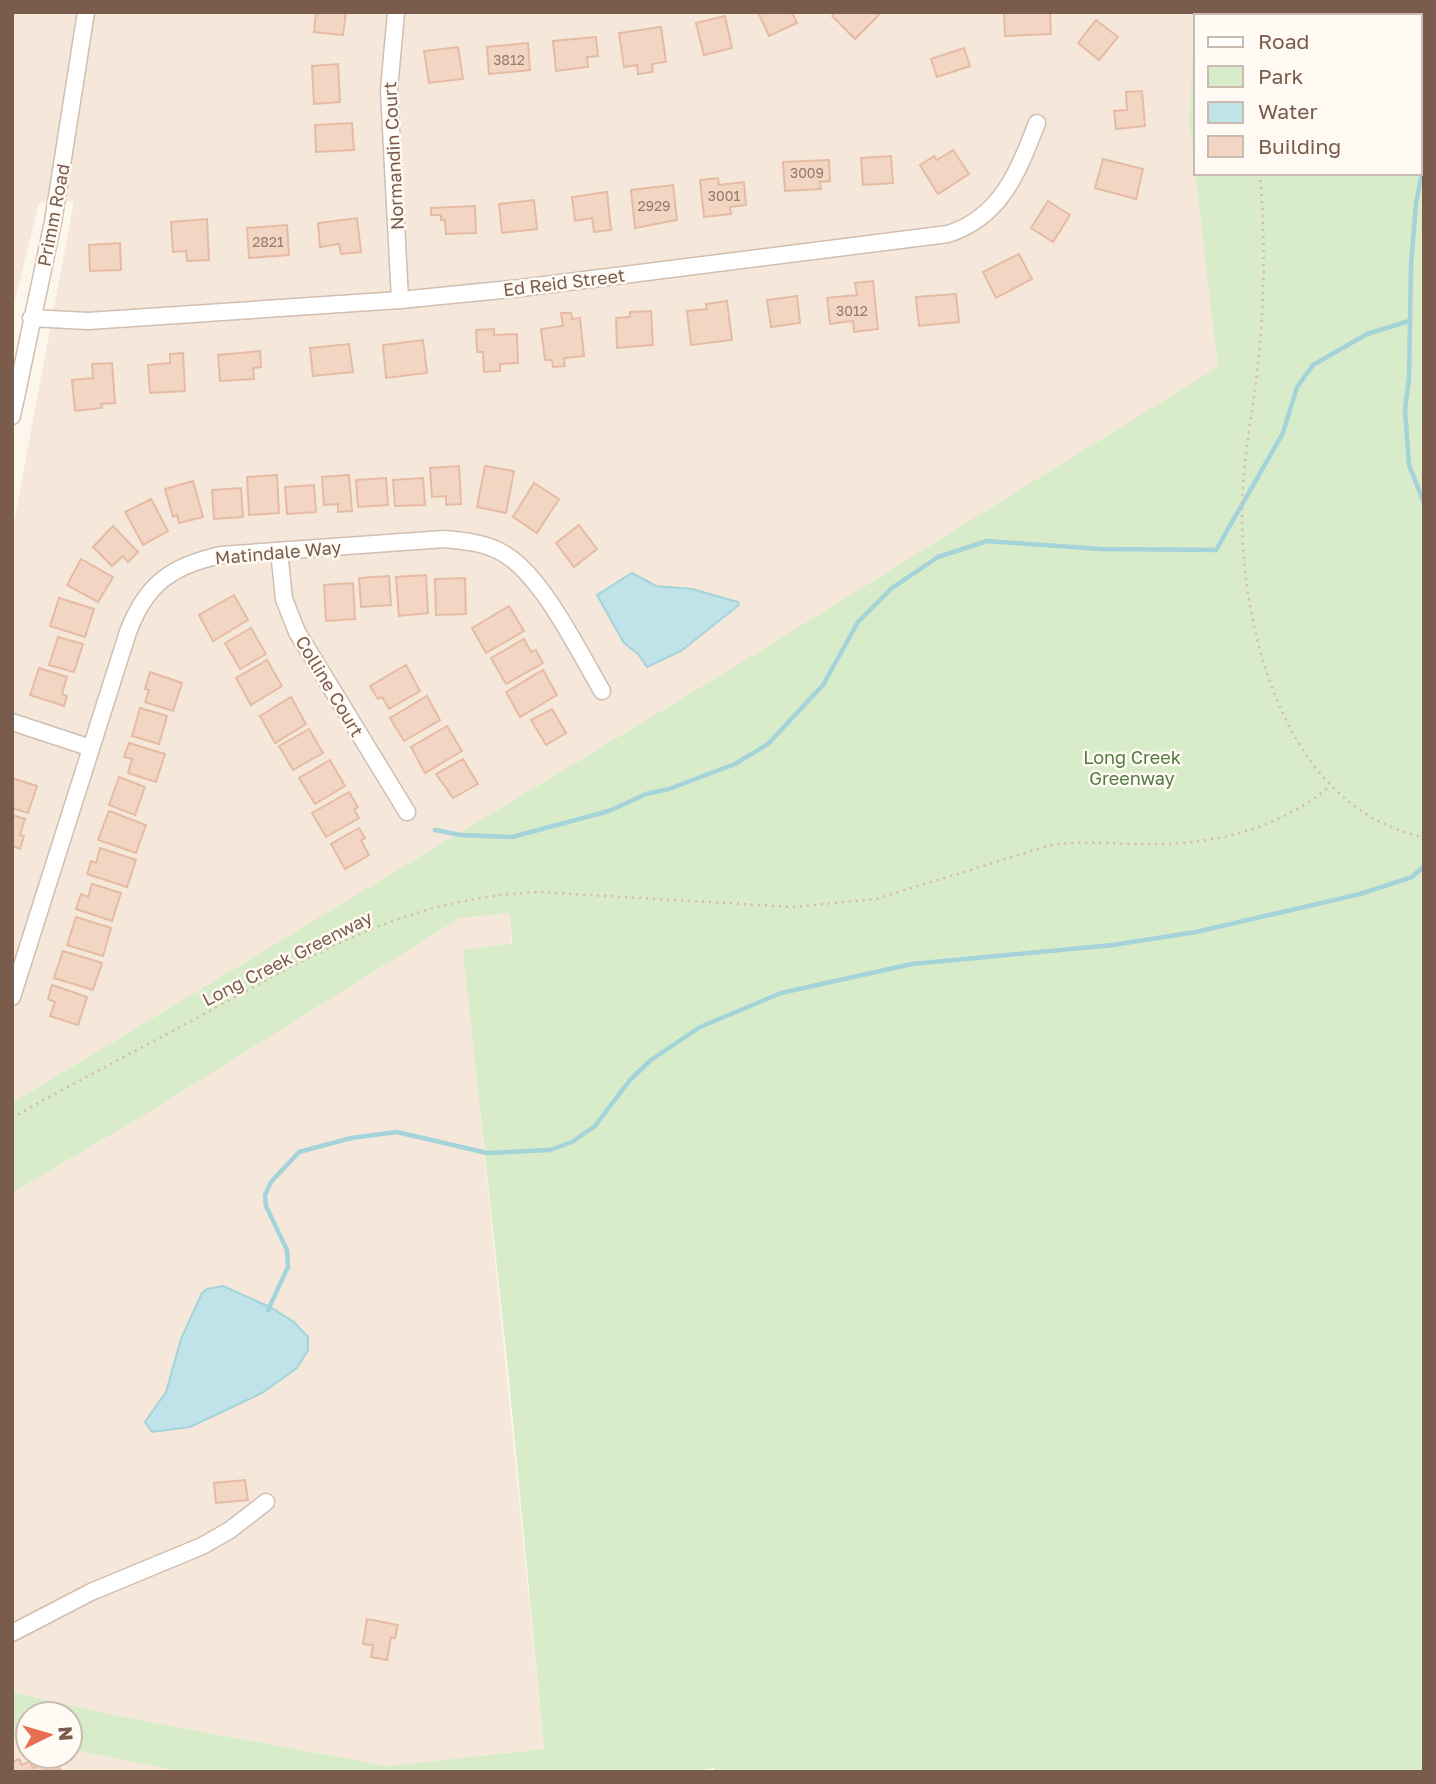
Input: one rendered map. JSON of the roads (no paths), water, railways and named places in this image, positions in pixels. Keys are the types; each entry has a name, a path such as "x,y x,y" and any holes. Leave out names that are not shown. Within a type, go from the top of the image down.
{"street":[{"name":"Primm Road","path":"12,416 53,222 86,12"},
{"name":"Normandin Court","path":"396,12 389,90 400,300"},
{"name":"Ed Reid Street","path":"31,318 88,321 400,300 521,288 948,234 967,228 998,204 1020,167 1037,123"},
{"name":"Matindale Way","path":"12,997 128,632 138,607 152,587 171,572 195,560 221,555 444,539 474,542 505,554 525,569 602,691"},
{"name":"Colline Court","path":"279,551 288,615 407,812"},
{"path":"12,722 91,748"},
{"path":"12,1633 91,1591 202,1546 230,1531 266,1502"}],"water":[{"path":"632,573 656,586 692,589 738,602 739,605 681,651 647,667 638,654 624,643 597,595"},
{"path":"223,1286 270,1307 294,1322 308,1337 308,1350 297,1368 262,1393 190,1427 152,1432 145,1422 166,1392 181,1339 202,1293 207,1289"}],"waterway":[{"path":"1404,12 1424,14"},
{"path":"1422,174 1424,164"},
{"path":"1422,175 1416,203 1411,265 1409,378 1405,410 1409,465 1424,503"},
{"path":"435,830 461,835 512,837 609,811 646,794 669,789 735,764 768,744 823,685 858,622 892,588 938,557 987,541 1101,549 1216,550 1283,433 1297,387 1313,365 1367,334 1409,321"},
{"path":"268,1310 288,1267 287,1250 266,1206 265,1195 271,1182 299,1152 351,1138 397,1132 487,1153 550,1150 572,1142 595,1126 630,1080 651,1060 700,1027 781,993 912,964 1113,945 1196,932 1360,894 1412,877 1424,866"}],"park label":[{"name":"Long Creek Greenway","path":"1132,767"}]}
